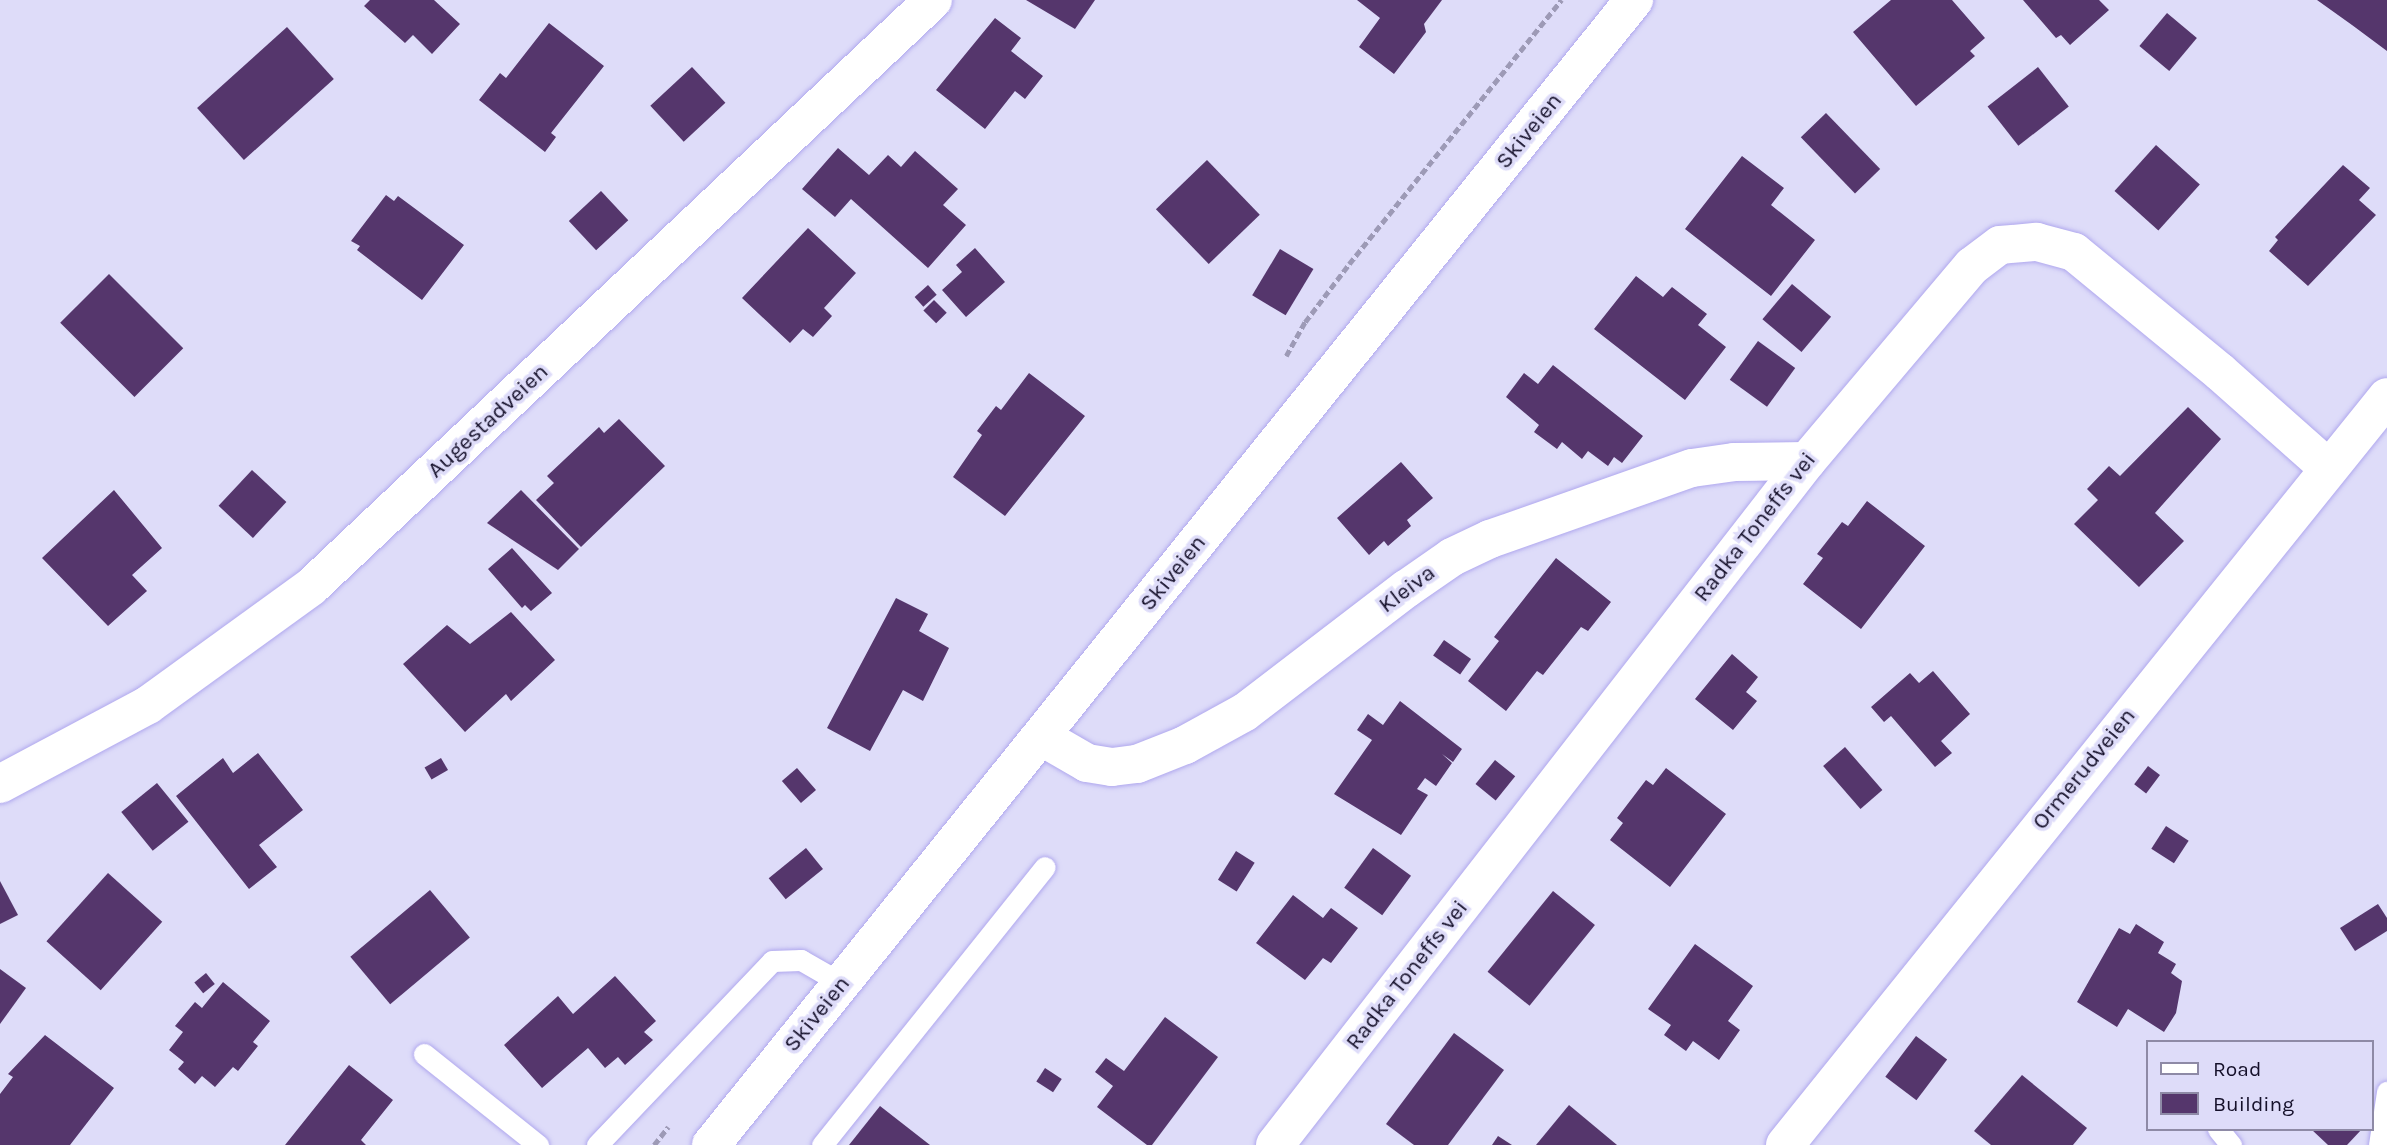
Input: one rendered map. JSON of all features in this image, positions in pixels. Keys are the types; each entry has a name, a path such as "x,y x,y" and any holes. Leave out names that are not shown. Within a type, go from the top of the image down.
{"street":[{"name":"Augestadveien","path":"0,784 148,705 311,587 933,0"},
{"name":"Skiveien","path":"711,1145 1634,0"},
{"name":"Radka Toneffs vei","path":"1275,1145 1807,461 1972,267 2000,245 2037,242 2074,252 2220,372 2328,467"},
{"name":"Ormerudveien","path":"1785,1145 2387,397"},
{"name":"Kleiva","path":"1042,737 1087,763 1112,767 1136,764 1185,745 1245,712 1406,589 1452,557 1490,539 1692,468 1734,462 1807,461"}],"lane":[{"path":"822,1145 1045,867"},
{"path":"597,1145 772,961 801,960 841,983"},
{"path":"424,1054 538,1145"},
{"path":"2379,1145 2387,1092"},
{"path":"2220,1131 2231,1145"}],"building":[{"path":"370,0 434,0 460,24 432,54 413,35 405,43 364,6"},
{"path":"1026,0 1095,0 1075,29"},
{"path":"1357,0 1442,0 1424,24 1426,32 1394,74 1359,47 1380,18"},
{"path":"1891,0 1952,0 1985,38 1970,51 1975,56 1916,106 1853,32"},
{"path":"2023,0 2099,0 2109,10 2070,45 2061,35 2056,38"},
{"path":"2317,0 2387,0 2387,51 2352,25"},
{"path":"2167,13 2197,38 2169,71 2139,46"},
{"path":"995,18 1021,38 1011,51 1043,76 1025,99 1015,91 985,129 936,90"},
{"path":"549,23 604,66 551,133 556,137 545,152 479,100 500,73 506,78"},
{"path":"287,27 334,79 244,160 197,108"},
{"path":"692,67 725,103 684,142 650,106"},
{"path":"2038,67 2069,106 2018,146 1988,106"},
{"path":"1826,113 1880,169 1855,193 1801,137"},
{"path":"2156,145 2200,184 2158,231 2115,191"},
{"path":"838,148 869,175 888,155 901,167 915,151 958,189 943,205 966,225 928,268 851,199 835,217 802,189"},
{"path":"1742,156 1784,188 1771,205 1815,240 1771,296 1685,229"},
{"path":"1207,160 1260,215 1209,264 1156,209"},
{"path":"2343,165 2370,188 2359,200 2376,215 2308,286 2269,251 2278,240 2275,237"},
{"path":"601,191 628,220 596,250 569,221"},
{"path":"386,195 394,201 398,196 464,245 422,300 357,250 360,246 351,241"},
{"path":"808,228 856,273 824,308 832,316 813,337 803,329 790,343 742,298"},
{"path":"975,248 1005,282 966,317 942,290 962,272 956,265"},
{"path":"1280,249 1313,269 1286,315 1252,295"},
{"path":"109,274 183,348 134,397 60,323"},
{"path":"1636,276 1663,297 1672,287 1707,314 1698,325 1726,347 1685,400 1594,329"},
{"path":"1792,284 1831,317 1802,352 1762,319"},
{"path":"928,285 937,295 923,307 915,297"},
{"path":"934,300 947,313 936,323 923,311"},
{"path":"1758,341 1795,368 1767,407 1730,380"},
{"path":"1553,365 1643,436 1622,463 1614,457 1608,466 1588,451 1582,459 1562,442 1557,449 1534,432 1539,425 1506,397 1524,373 1538,384"},
{"path":"1029,373 1085,416 1005,516 953,477 982,435 977,431 996,406 1001,410"},
{"path":"2188,407 2221,439 2155,513 2184,541 2139,587 2074,524 2098,500 2087,489 2109,466 2120,476"},
{"path":"619,419 665,466 581,547 536,500 554,483 547,476 599,427 604,433"},
{"path":"1401,462 1433,498 1407,520 1411,526 1388,546 1384,541 1369,555 1337,518"},
{"path":"252,470 286,502 253,538 219,506"},
{"path":"114,490 162,548 132,575 147,591 108,626 42,558"},
{"path":"521,490 579,549 558,570 487,523"},
{"path":"1867,501 1925,546 1861,629 1803,584 1823,558 1817,554 1842,522 1848,526"},
{"path":"512,548 552,593 531,611 525,605 522,608 488,569"},
{"path":"1556,558 1611,602 1588,631 1581,627 1543,675 1537,671 1506,711 1468,681 1499,641 1494,637"},
{"path":"896,598 928,614 919,631 949,648 923,701 903,690 870,751 827,728"},
{"path":"511,612 555,660 511,701 506,694 465,732 403,664 447,625 470,644"},
{"path":"1444,640 1471,659 1460,674 1433,656"},
{"path":"1732,654 1758,677 1746,692 1757,701 1733,730 1695,699"},
{"path":"1933,671 1970,714 1941,741 1952,753 1935,767 1891,716 1884,722 1871,707 1910,673 1919,683"},
{"path":"1400,701 1462,749 1453,762 1442,754 1452,763 1436,786 1425,778 1417,789 1428,795 1401,835 1334,794 1372,740 1357,730 1368,714 1383,725"},
{"path":"1845,747 1882,790 1861,809 1823,766"},
{"path":"258,753 303,810 259,845 277,867 249,889 176,796 223,758 233,773"},
{"path":"441,758 448,770 432,780 425,768"},
{"path":"1495,760 1515,776 1496,800 1475,784"},
{"path":"2148,766 2160,775 2146,793 2134,784"},
{"path":"797,768 816,790 801,803 782,781"},
{"path":"1666,768 1726,814 1670,887 1610,840 1623,823 1617,818 1646,780 1653,785"},
{"path":"157,783 188,822 153,851 121,812"},
{"path":"2166,826 2189,841 2174,863 2151,849"},
{"path":"806,848 823,869 786,899 769,878"},
{"path":"1373,848 1411,876 1382,915 1344,888"},
{"path":"1236,851 1255,863 1237,891 1218,880"},
{"path":"108,873 162,922 101,990 46,941"},
{"path":"0,881 18,915 0,924"},
{"path":"430,890 470,937 390,1004 350,957"},
{"path":"1553,891 1595,925 1530,1006 1488,972"},
{"path":"1293,895 1323,918 1331,908 1358,928 1331,963 1323,958 1305,980 1256,943"},
{"path":"2378,904 2387,918 2387,931 2355,951 2340,928"},
{"path":"2136,924 2164,942 2158,953 2176,964 2171,973 2182,981 2176,1013 2164,1032 2128,1009 2117,1027 2077,1002 2119,928 2130,934"},
{"path":"1695,944 1753,986 1728,1021 1740,1030 1719,1060 1693,1041 1686,1051 1664,1035 1671,1025 1648,1009"},
{"path":"0,969 26,988 0,1024"},
{"path":"206,973 215,984 203,993 194,982"},
{"path":"615,976 656,1021 644,1032 653,1040 625,1065 618,1057 605,1068 588,1048 542,1088 504,1045 558,996 573,1014"},
{"path":"223,982 270,1021 253,1042 258,1046 238,1071 233,1067 215,1087 202,1076 195,1084 178,1069 184,1062 169,1050 183,1032 175,1026 195,1002 202,1008"},
{"path":"1165,1017 1218,1057 1152,1145 1147,1145 1097,1107 1113,1086 1095,1072 1106,1058 1124,1071"},
{"path":"1454,1033 1504,1070 1448,1145 1414,1145 1386,1124"},
{"path":"45,1035 114,1088 70,1145 0,1145 0,1094 13,1077 8,1074"},
{"path":"1916,1036 1947,1059 1916,1100 1885,1077"},
{"path":"349,1065 393,1100 361,1140 366,1145 285,1145"},
{"path":"1045,1068 1062,1079 1053,1092 1036,1081"},
{"path":"2022,1075 2087,1128 2073,1145 1991,1145 1974,1131"},
{"path":"1569,1105 1617,1145 1536,1145"},
{"path":"880,1106 930,1145 849,1145"},
{"path":"2313,1131 2360,1131 2347,1145 2328,1145"},
{"path":"1498,1136 1512,1145 1492,1145"}]}
